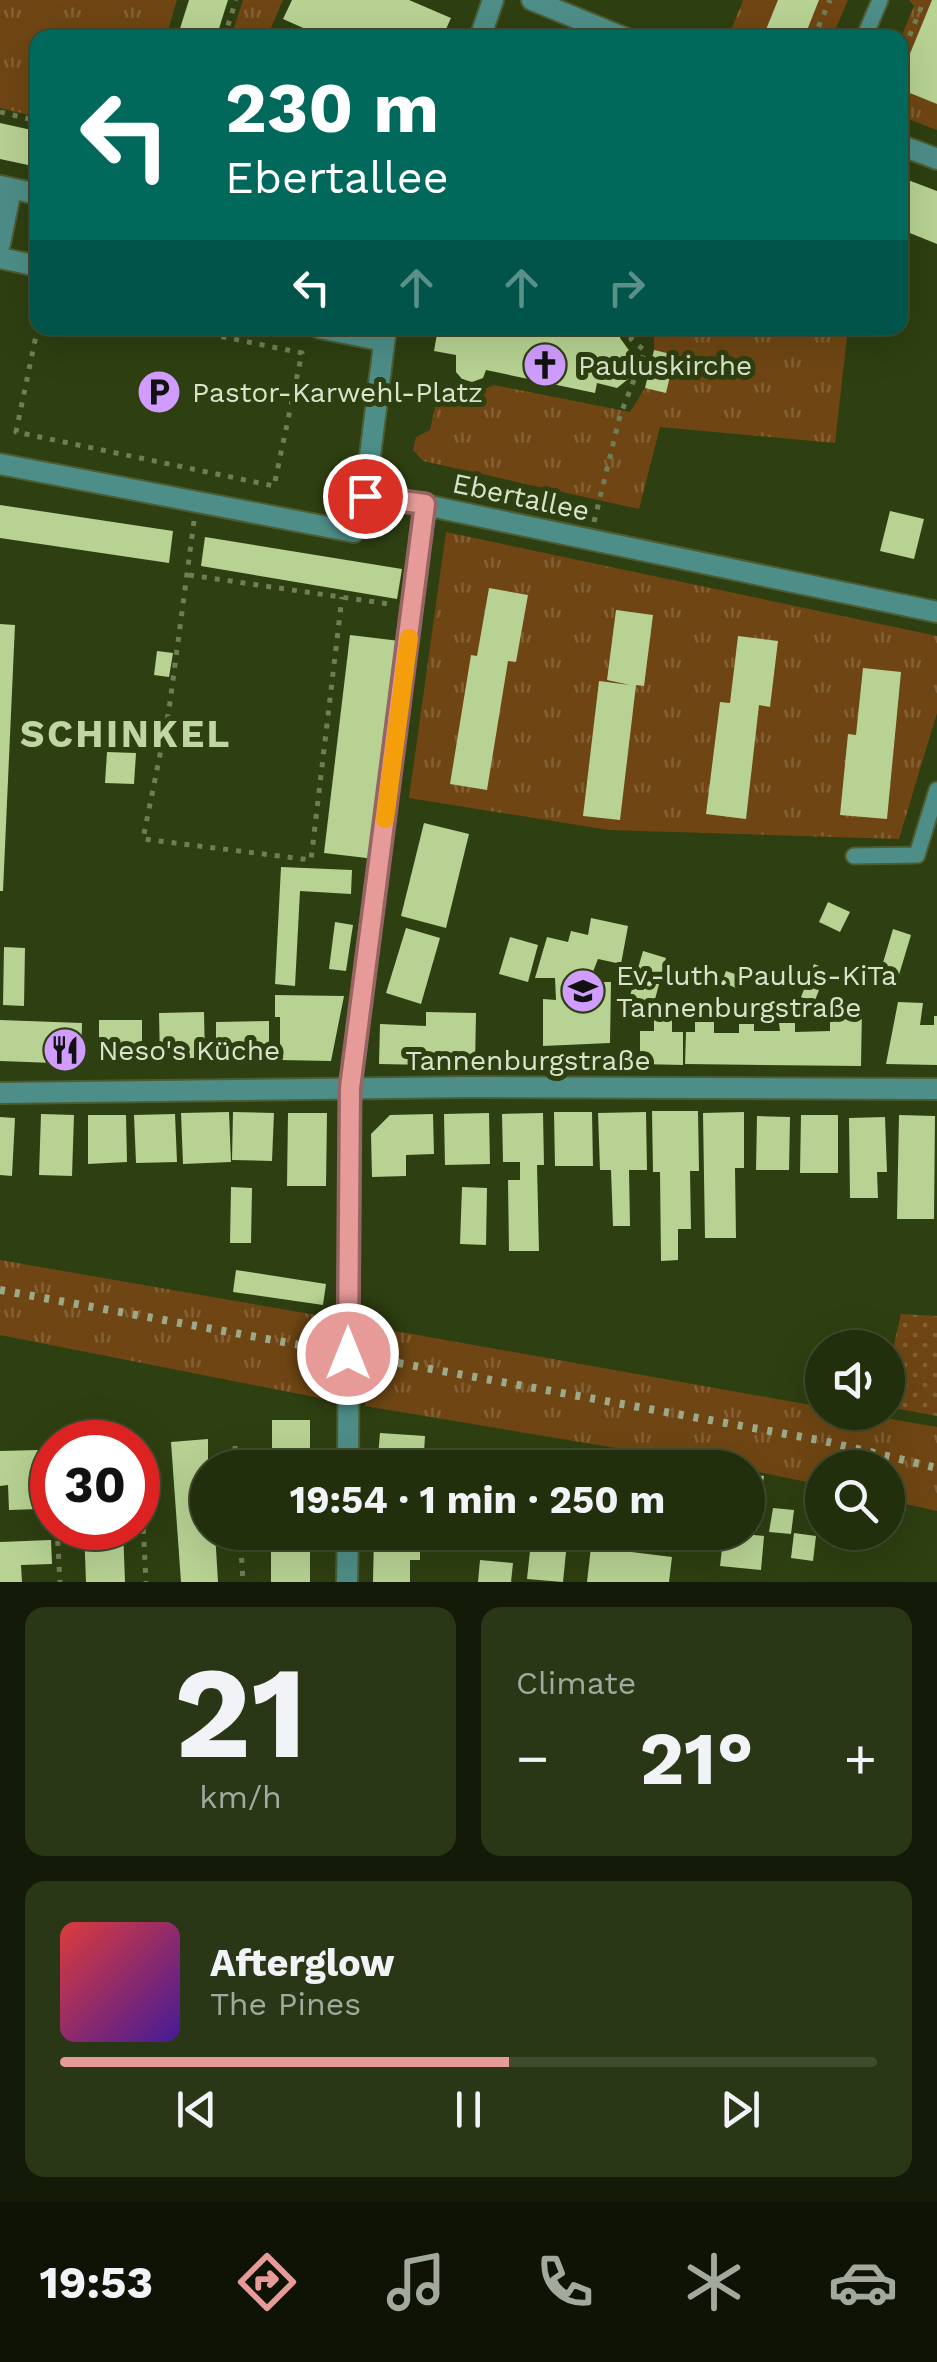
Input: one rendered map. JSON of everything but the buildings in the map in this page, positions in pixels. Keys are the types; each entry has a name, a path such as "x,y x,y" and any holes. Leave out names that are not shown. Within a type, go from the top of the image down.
{"street":[{"path":"483,30 493,0"},
{"path":"532,0 606,30"},
{"path":"908,148 937,159"},
{"path":"0,244 6,187"},
{"path":"0,258 30,264"},
{"path":"0,464 354,532 365,496 385,335"},
{"name":"Ebertallee","path":"365,496 425,504 937,612"},
{"path":"348,1450 350,1088 425,504"},
{"name":"Tannenburgstraße","path":"0,1093 350,1088 937,1088"},
{"path":"348,1550 348,1582"}],"lane":[{"path":"867,30 880,0"},
{"path":"854,856 916,856 937,790"}],"path":[{"path":"227,30 236,0"},
{"path":"817,30 830,0"},
{"path":"908,40 924,0"},
{"path":"0,112 30,119"},
{"path":"36,335 16,432 274,486 302,353 214,335"},
{"path":"590,539 620,416 645,351 631,339 632,335"},
{"path":"196,503 190,575 169,710 143,840 312,860 342,597"},
{"path":"190,575 412,607"},
{"path":"235,1446 235,1450"},
{"path":"58,1550 60,1582"},
{"path":"144,1550 146,1582"},
{"path":"241,1550 242,1582"}],"green space":[{"path":"0,0 177,0 168,30 30,30 30,115 0,108"},
{"path":"243,0 283,0 270,30 233,30"},
{"path":"743,0 848,0 835,30 731,30"},
{"path":"909,0 937,0 937,130 908,119 908,30 904,30 914,6"},
{"path":"654,335 847,335 835,443 660,427 639,509 423,461 413,450 416,437 430,430 437,398 457,401 494,385 630,412 645,388 666,392 654,350"},
{"path":"446,532 937,636 937,713 899,839 609,830 409,798"},
{"path":"0,1260 327,1317 325,1399 0,1335"},
{"path":"901,1314 937,1316 937,1416 905,1410 905,1330 897,1330"},
{"path":"367,1326 805,1404 805,1430 905,1430 905,1421 937,1427 937,1511 905,1504 905,1450 805,1450 805,1482 765,1473 765,1450 628,1450 365,1406"}],"railway":[{"path":"0,1290 824,1441 937,1468"}],"slow traffic":[{"path":"385,819 409,638"}],"place":[{"name":"Pauluskirche","path":"545,365"},
{"name":"Pastor-Karwehl-Platz","path":"159,392"},
{"name":"Ev.-luth. Paulus-KiTa Tannenburgstraße","path":"583,991"},
{"name":"Neso's Küche","path":"65,1050"}],"district":[{"name":"SCHINKEL","path":"126,734"}],"route":[{"path":"348,1354 350,1088 425,504 365,496"}]}
